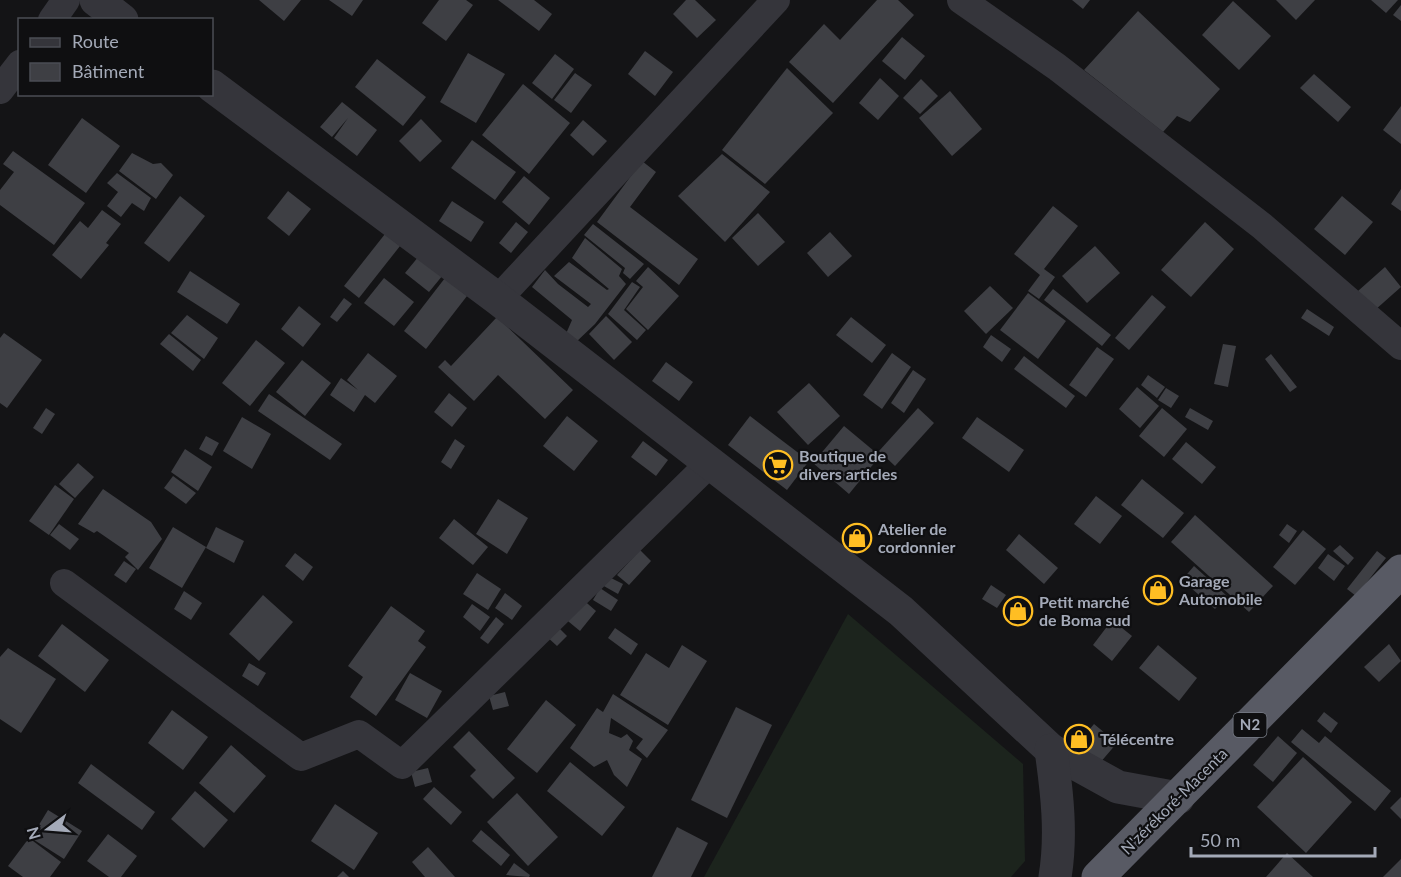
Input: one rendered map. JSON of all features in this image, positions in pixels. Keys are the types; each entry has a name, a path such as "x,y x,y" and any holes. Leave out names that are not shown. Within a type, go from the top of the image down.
{"highway":[{"name":"N'zérékoré-Macenta","path":"1098,877 1401,571"}],"street":[{"path":"53,18 66,0"},
{"path":"96,0 119,18"},
{"path":"498,299 776,0"},
{"path":"961,0 1057,67 1262,226 1401,346"},
{"path":"0,90 18,67"},
{"path":"213,87 498,299 901,611 1051,750 1118,787 1178,798"},
{"path":"64,583 301,757 359,734 402,765 709,464"},
{"path":"1051,750 1056,784 1059,850 1054,877"}],"shaded area":[{"path":"848,614 1023,764 1025,861 1011,877 704,877"}],"building":[{"path":"259,0 301,0 284,21"},
{"path":"329,0 363,0 352,16"},
{"path":"439,0 466,0 473,5 446,41 422,23"},
{"path":"498,0 534,0 552,14 539,31"},
{"path":"686,0 695,0 716,20 697,38 673,14"},
{"path":"877,0 898,0 914,15 833,103 789,62 824,24 840,40"},
{"path":"1072,0 1090,0 1083,9"},
{"path":"1276,0 1315,0 1296,20"},
{"path":"1371,0 1398,0 1386,13"},
{"path":"1233,1 1271,36 1239,70 1202,35"},
{"path":"1401,5 1401,21 1393,15"},
{"path":"1138,11 1220,89 1190,122 1177,116 1163,132 1084,70"},
{"path":"902,37 925,56 905,80 882,61"},
{"path":"645,51 673,72 655,96 628,74"},
{"path":"468,53 505,74 476,123 440,102"},
{"path":"555,54 574,69 552,99 532,83"},
{"path":"377,59 426,97 403,126 355,87"},
{"path":"787,68 833,113 765,184 722,150"},
{"path":"575,73 592,85 571,113 554,100"},
{"path":"1314,74 1351,107 1338,122 1300,88"},
{"path":"880,78 899,96 878,120 859,103"},
{"path":"921,79 938,96 920,114 903,98"},
{"path":"523,84 570,123 529,174 482,135"},
{"path":"950,91 982,129 952,156 919,118"},
{"path":"342,102 377,130 357,156 334,138 348,118 332,137 320,127"},
{"path":"1401,106 1401,144 1383,130"},
{"path":"82,118 120,146 86,193 48,165"},
{"path":"421,119 442,141 420,162 399,141"},
{"path":"583,120 607,141 593,156 570,135"},
{"path":"472,140 516,172 495,200 451,168"},
{"path":"13,151 85,203 54,245 0,205 0,190 14,172 3,164"},
{"path":"132,153 153,164 161,163 173,175 156,199 119,171"},
{"path":"722,154 770,192 725,242 678,196"},
{"path":"642,161 656,172 630,207 698,259 679,285 597,222"},
{"path":"117,173 151,198 144,211 132,203 121,217 107,206 118,192 107,183"},
{"path":"524,176 550,198 529,225 502,202"},
{"path":"1401,189 1401,211 1391,204"},
{"path":"288,191 311,209 289,236 267,218"},
{"path":"180,196 205,216 169,262 144,243"},
{"path":"1342,196 1373,222 1345,255 1314,229"},
{"path":"452,201 484,222 471,242 439,221"},
{"path":"1053,206 1078,226 1044,269 1055,277 1039,299 1028,291 1040,275 1014,254"},
{"path":"102,210 121,224 106,243 109,245 81,279 52,255 80,221 88,228"},
{"path":"758,213 785,242 758,266 732,238"},
{"path":"516,222 528,232 511,253 499,243"},
{"path":"1205,222 1234,249 1191,297 1161,270"},
{"path":"593,224 644,264 630,279 623,273 625,268 584,235"},
{"path":"830,232 852,256 828,277 807,253"},
{"path":"385,234 400,246 359,298 344,286"},
{"path":"585,238 622,269 619,276 626,284 595,324 574,344 565,336 572,320 532,287 545,270 558,284 588,307 591,304 554,276 569,262 607,290 609,289 572,258"},
{"path":"1095,246 1120,273 1087,303 1062,276"},
{"path":"419,256 443,275 429,292 405,273"},
{"path":"648,267 679,296 648,330 626,309 643,287 636,281"},
{"path":"1385,267 1401,287 1375,310 1358,291"},
{"path":"190,271 240,304 227,324 177,292"},
{"path":"384,278 414,302 394,326 364,303"},
{"path":"445,278 467,296 426,349 404,331"},
{"path":"632,282 640,287 624,310 646,330 637,340 608,314"},
{"path":"990,286 1013,308 986,334 964,311"},
{"path":"1053,289 1111,335 1102,346 1044,300"},
{"path":"1028,293 1066,321 1038,359 1000,330"},
{"path":"1152,295 1166,307 1129,350 1115,338"},
{"path":"344,298 352,304 337,322 330,317"},
{"path":"299,306 321,324 303,347 281,329"},
{"path":"1307,309 1334,327 1329,336 1301,318"},
{"path":"187,315 218,338 204,359 171,333"},
{"path":"606,316 632,342 614,360 589,334"},
{"path":"497,317 573,390 545,419 498,375 474,401 438,367 445,360 451,366"},
{"path":"851,317 886,345 872,363 836,335"},
{"path":"4,333 42,360 7,408 0,403 0,338"},
{"path":"169,334 201,360 193,371 160,344"},
{"path":"991,335 1011,349 1002,362 983,347"},
{"path":"256,340 285,363 250,406 222,383"},
{"path":"1223,344 1236,346 1228,387 1214,384"},
{"path":"1097,347 1114,359 1086,397 1069,385"},
{"path":"368,353 397,376 375,403 365,395 354,412 330,395 341,378 358,390 347,380"},
{"path":"892,353 911,367 882,409 863,395"},
{"path":"1271,354 1297,387 1290,392 1265,359"},
{"path":"1024,356 1075,396 1066,408 1014,369"},
{"path":"302,360 331,383 305,416 276,392"},
{"path":"666,362 693,382 679,401 652,381"},
{"path":"913,370 926,379 904,413 891,403"},
{"path":"1148,375 1165,387 1157,398 1141,385"},
{"path":"809,383 840,416 808,445 777,412"},
{"path":"1137,387 1159,406 1140,428 1119,409"},
{"path":"1166,388 1179,396 1171,408 1158,400"},
{"path":"449,393 467,408 452,427 434,412"},
{"path":"269,394 342,444 330,460 258,411"},
{"path":"46,408 55,414 42,434 33,428"},
{"path":"918,408 934,423 895,466 879,451"},
{"path":"1162,408 1187,429 1164,457 1139,436"},
{"path":"1190,408 1213,421 1208,430 1185,417"},
{"path":"567,416 598,441 574,471 543,446"},
{"path":"750,416 809,461 787,490 728,445"},
{"path":"242,417 271,434 252,469 223,451"},
{"path":"977,417 1024,450 1009,472 962,438"},
{"path":"844,426 880,456 849,494 813,463"},
{"path":"206,436 219,443 212,456 199,449"},
{"path":"455,439 465,446 451,469 441,462"},
{"path":"643,441 668,460 656,476 631,457"},
{"path":"1186,442 1216,467 1202,484 1172,459"},
{"path":"185,449 212,467 198,491 171,472"},
{"path":"78,463 94,477 75,498 59,484"},
{"path":"173,476 196,493 186,504 164,488"},
{"path":"1142,479 1184,513 1163,538 1121,505"},
{"path":"55,485 74,499 49,535 29,521"},
{"path":"103,489 151,522 162,539 138,570 125,557 129,553 97,531 94,533 78,524"},
{"path":"1096,496 1122,516 1100,544 1074,524"},
{"path":"498,499 528,518 507,554 476,534"},
{"path":"1195,515 1273,586 1249,612 1171,542"},
{"path":"454,519 488,547 473,565 439,538"},
{"path":"59,524 79,539 70,550 50,535"},
{"path":"1287,524 1297,531 1289,543 1279,535"},
{"path":"173,527 206,547 182,588 149,568"},
{"path":"216,527 244,541 234,563 206,548"},
{"path":"1303,530 1326,549 1295,585 1273,567"},
{"path":"1019,534 1058,568 1044,584 1006,550"},
{"path":"1340,545 1354,558 1348,565 1333,551"},
{"path":"640,550 651,561 629,585 617,575"},
{"path":"1377,551 1386,558 1356,596 1347,589"},
{"path":"295,553 313,567 303,581 285,566"},
{"path":"1328,554 1345,566 1334,581 1318,568"},
{"path":"124,561 136,569 126,583 114,575"},
{"path":"1194,566 1227,596 1215,609 1182,580"},
{"path":"477,573 501,589 488,610 463,594"},
{"path":"607,576 623,584 618,594 602,585"},
{"path":"991,585 1006,595 997,608 982,599"},
{"path":"600,588 618,600 611,611 593,600"},
{"path":"184,591 202,603 191,620 174,609"},
{"path":"505,593 522,606 512,620 495,608"},
{"path":"263,595 293,622 259,661 229,634"},
{"path":"580,597 596,611 580,631 563,617"},
{"path":"472,604 490,617 480,631 463,617"},
{"path":"391,606 425,631 418,641 426,647 376,716 350,697 363,677 348,666"},
{"path":"496,617 504,624 488,644 480,638"},
{"path":"1112,620 1132,636 1112,661 1093,645"},
{"path":"62,624 109,660 85,692 38,656"},
{"path":"555,624 567,636 557,646 545,635"},
{"path":"615,628 638,644 631,655 608,638"},
{"path":"1389,644 1401,661 1379,682 1364,667"},
{"path":"682,645 707,661 668,725 620,695 646,653 669,668"},
{"path":"1158,645 1197,678 1179,701 1139,668"},
{"path":"8,648 56,679 21,733 0,719 0,657"},
{"path":"249,663 266,673 258,686 242,676"},
{"path":"410,673 442,691 427,718 395,700"},
{"path":"505,692 509,706 493,710 489,696"},
{"path":"613,694 668,730 647,758 636,748 643,739 611,718 609,733 621,738 627,734 633,741 629,750 642,759 627,787 614,775 607,760 594,767 570,748 597,708 603,712"},
{"path":"546,700 576,725 537,773 507,749"},
{"path":"736,707 772,725 727,818 691,800"},
{"path":"172,710 208,737 183,770 148,743"},
{"path":"1324,712 1338,723 1331,733 1317,721"},
{"path":"1094,724 1117,743 1099,764 1067,736 1074,727 1084,736"},
{"path":"1302,729 1319,743 1325,736 1391,791 1375,811 1291,742"},
{"path":"469,731 515,778 493,799 470,776 476,770 453,747"},
{"path":"1278,736 1297,753 1273,782 1253,765"},
{"path":"231,745 266,776 234,813 199,783"},
{"path":"1303,757 1352,802 1306,853 1257,807"},
{"path":"570,762 625,807 602,836 547,791"},
{"path":"91,764 155,812 142,830 78,783"},
{"path":"428,768 432,782 415,787 411,772"},
{"path":"434,787 462,812 451,825 423,799"},
{"path":"195,791 228,820 204,848 171,819"},
{"path":"517,793 558,837 528,866 487,822"},
{"path":"1401,797 1401,819 1390,808"},
{"path":"335,804 378,833 354,870 311,841"},
{"path":"48,810 82,831 64,859 31,838"},
{"path":"677,827 708,843 691,877 652,877"},
{"path":"481,830 510,855 501,866 472,841"},
{"path":"108,834 137,856 121,877 109,877 87,861"},
{"path":"29,838 61,862 50,877 23,877 8,866"},
{"path":"428,847 455,877 425,877 412,862"},
{"path":"1287,853 1313,877 1266,877"},
{"path":"1401,859 1401,877 1383,877"},
{"path":"514,863 530,875 529,877 506,875"},
{"path":"343,871 349,877 337,877"}],"place":[{"name":"Boutique de divers articles","path":"778,465"},
{"name":"Atelier de cordonnier","path":"857,538"},
{"name":"Garage Automobile","path":"1158,590"},
{"name":"Petit marché de Boma sud","path":"1018,611"},
{"name":"Télécentre","path":"1079,739"}]}
